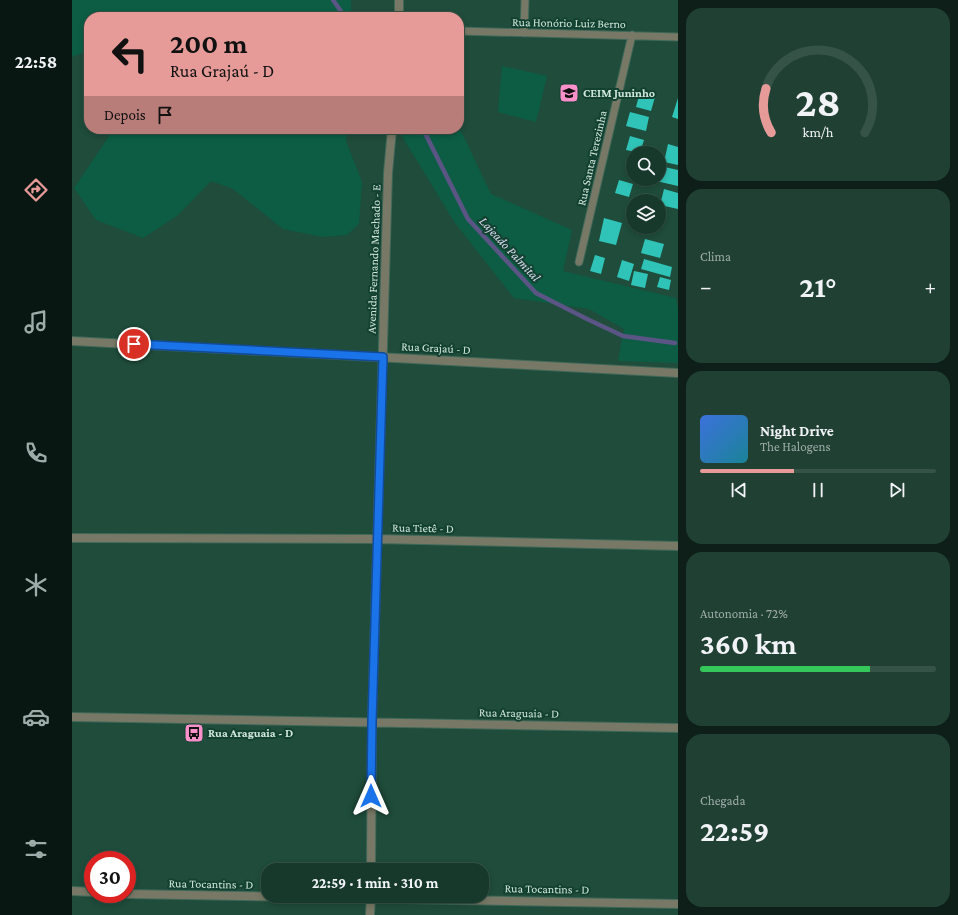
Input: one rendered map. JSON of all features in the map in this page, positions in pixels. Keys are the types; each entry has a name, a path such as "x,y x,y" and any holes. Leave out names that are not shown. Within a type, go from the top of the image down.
{"street":[{"path":"399,0 399,12"},
{"name":"Avenida Fernando Machado - E","path":"371,863 372,722 377,539 388,173 392,134"},
{"name":"Rua Grajaú - D","path":"72,341 678,373"},
{"name":"Rua Tietê - D","path":"72,538 377,539 678,546"},
{"name":"Rua Araguaia - D","path":"72,717 678,728"},
{"path":"72,891 84,892"},
{"name":"Rua Tocantins - D","path":"136,894 261,896"},
{"name":"Rua Tocantins - D","path":"489,900 678,904"},
{"path":"370,915 371,903"}],"lane":[{"path":"524,33 525,0"},
{"name":"Rua Honório Luiz Berno","path":"464,31 678,37"},
{"name":"Rua Santa Terezinha","path":"579,262 632,35"}],"green space":[{"path":"72,0 351,0 351,12 84,12 84,52 72,57"},
{"path":"502,66 547,76 536,122 498,112"},
{"path":"111,134 347,134 346,141 362,182 359,224 347,235 322,237 283,229 233,189 211,181 177,216 143,238 96,220 74,188"},
{"path":"401,134 462,134 491,194 572,230 563,271 676,298 678,309 678,363 618,361 624,329 589,309 514,298 455,223"}],"building":[{"path":"640,92 655,97 651,111 636,107"},
{"path":"678,98 678,119 672,117"},
{"path":"630,112 649,117 646,131 626,126"},
{"path":"630,136 644,140 642,146 627,146"},
{"path":"668,144 678,147 678,165 666,162"},
{"path":"666,167 678,170 678,186 666,183"},
{"path":"619,180 626,182 626,186 632,186 630,194 626,194 626,196 615,193"},
{"path":"664,189 678,193 678,209 666,206 666,194 663,194"},
{"path":"604,218 622,223 616,245 599,241"},
{"path":"645,239 664,244 660,258 641,253"},
{"path":"595,255 605,258 601,274 590,271"},
{"path":"644,259 672,267 670,277 641,269"},
{"path":"622,260 634,264 629,281 617,277"},
{"path":"634,271 648,274 645,288 631,285"},
{"path":"660,277 671,280 669,290 657,287"}],"waterway":[{"name":"Lajeado Palmital","path":"333,0 341,12"},
{"name":"Lajeado Palmital","path":"426,134 468,219 536,293 623,336 675,343"}],"place":[{"name":"CEIM Juninho","path":"569,93"},
{"name":"Rua Araguaia - D","path":"194,733"}],"route":[{"path":"134,344 383,357 371,796"}]}
